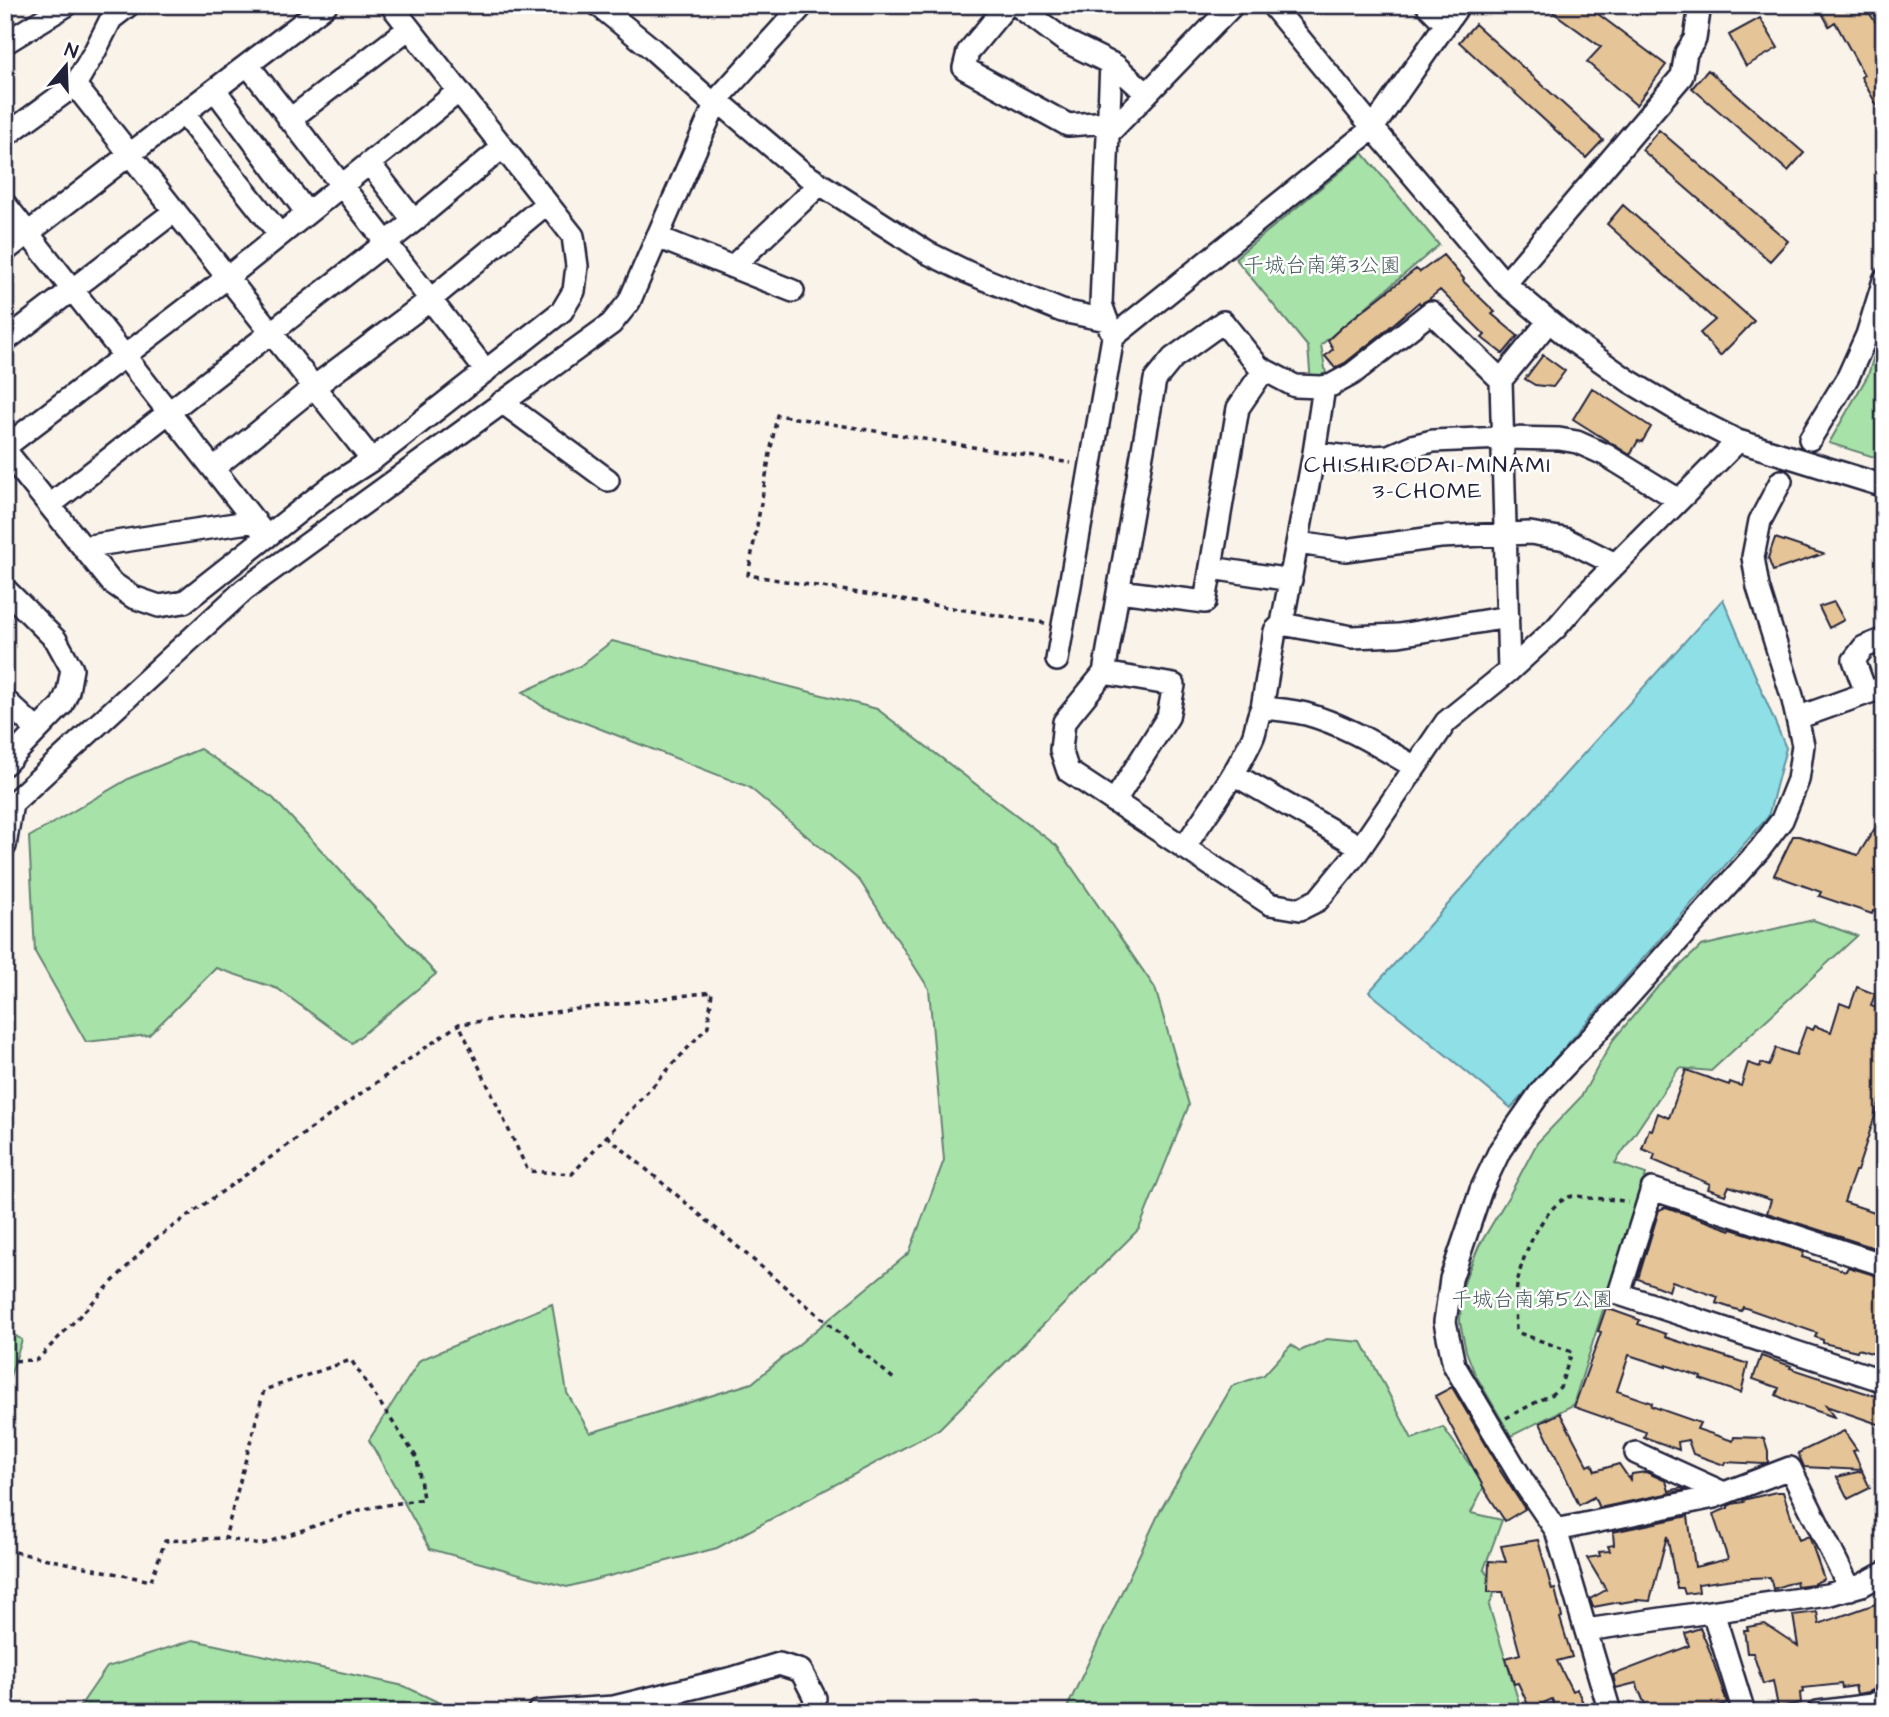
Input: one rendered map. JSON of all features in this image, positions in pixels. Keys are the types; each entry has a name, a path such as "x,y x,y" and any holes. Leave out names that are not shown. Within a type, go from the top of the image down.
{"street":[{"path":"5,43 67,5"},
{"path":"5,136 75,85 96,51 111,19 129,5"},
{"path":"5,251 326,5"},
{"path":"391,5 408,29 459,91 573,236 578,266 574,291 562,311 372,460 261,529 184,602 159,606 133,597 111,582 5,449 228,277 459,91"},
{"path":"598,5 803,173 928,253 967,272 1110,329"},
{"path":"5,846 9,807 244,590 611,324 629,302 716,103 803,5"},
{"path":"1147,93 1116,66 1065,41 1017,6 968,52 964,68 1068,125 1108,128 1147,93 1233,5"},
{"path":"1272,5 1505,284 1574,342 1629,381 1679,411 1738,440 1884,486"},
{"path":"1427,5 1446,24"},
{"path":"1110,329 1373,128 1460,5"},
{"path":"1505,284 1682,76 1686,53 1695,39 1700,5"},
{"path":"289,120 408,29"},
{"path":"1057,660 1091,466 1110,329 1101,304 1111,63"},
{"path":"248,65 486,371"},
{"path":"75,85 372,460"},
{"path":"215,90 307,213"},
{"path":"183,113 280,235"},
{"path":"50,505 414,221 502,148"},
{"path":"369,163 414,221"},
{"path":"732,267 820,184"},
{"path":"5,204 261,529"},
{"path":"214,468 314,387 430,300 546,204"},
{"path":"5,341 175,211"},
{"path":"657,237 793,291"},
{"path":"1810,439 1852,367 1867,335 1884,280"},
{"path":"1502,380 1430,312 1352,374 1324,387 1295,386 1259,367 1223,322 1173,358 1155,380 1104,673 1064,722 1061,750 1069,772 1269,904 1300,909 1318,900 1361,847 1446,722 1509,671 1556,628 1581,599 1738,440"},
{"path":"1509,671 1502,380 1549,321"},
{"path":"1119,591 1205,602 1238,408 1264,370"},
{"path":"1184,848 1233,774 1254,736 1262,708 1275,631 1282,624 1291,580 1324,387"},
{"path":"502,402 608,480"},
{"path":"1314,453 1358,458 1389,456 1433,441 1559,439 1577,442 1606,455 1679,500"},
{"path":"1610,1712 1556,1530 1489,1427 1454,1365 1445,1322 1451,1279 1481,1190 1500,1150 1542,1090 1760,849 1782,820 1798,780 1803,745 1792,696 1758,587 1753,557 1759,521 1781,481"},
{"path":"83,547 261,529"},
{"path":"1297,543 1345,550 1440,537 1530,533 1564,539 1615,564"},
{"path":"1211,568 1291,580"},
{"path":"5,589 56,640 72,668 68,691 62,705 5,764"},
{"path":"1282,624 1352,637 1399,635 1508,617"},
{"path":"1797,718 1875,690 1854,660 1864,647 1884,639"},
{"path":"1104,673 1174,685 1168,717 1114,802"},
{"path":"5,700 37,730"},
{"path":"1262,708 1304,714 1333,723 1359,734 1415,767"},
{"path":"1233,774 1361,847"},
{"path":"1884,1265 1652,1189 1619,1294 1884,1381"},
{"path":"1636,1453 1724,1493"},
{"path":"1556,1530 1714,1497 1790,1468 1850,1588"},
{"path":"1586,1630 1827,1595 1862,1585 1884,1573"},
{"path":"1713,1612 1744,1712"},
{"path":"538,1712 614,1707 779,1664 801,1671 815,1698 813,1712"},
{"path":"1818,1712 1872,1705 1884,1699"}],"path":[{"path":"1063,626 748,575 776,415 1091,466"},
{"path":"5,1361 37,1360 151,1242 459,1024 712,992 708,1026 572,1174 528,1171 459,1024"},
{"path":"607,1136 895,1380"},
{"path":"1489,1427 1552,1394 1560,1387 1572,1352 1516,1330 1519,1273 1525,1253 1544,1219 1556,1203 1573,1196 1610,1198 1647,1207"},
{"path":"5,1550 151,1581 165,1541 225,1538 260,1545 363,1509 423,1499 417,1458 351,1360 264,1390 225,1538"}],"green space":[{"name":"千城台南第3公園","path":"1363,153 1439,245 1321,345 1327,380 1311,383 1308,347 1235,258"},
{"path":"1884,323 1884,460 1829,443 1868,375"},
{"path":"612,641 877,709 1057,846 1155,988 1189,1105 1139,1229 939,1429 717,1548 567,1587 430,1549 369,1440 420,1360 552,1304 567,1393 590,1433 752,1383 909,1253 944,1160 929,989 860,881 749,787 542,706 523,692 580,666"},
{"path":"200,749 273,798 436,974 352,1043 278,989 216,968 149,1035 86,1042 35,952 29,837 130,778"},
{"name":"千城台南第5公園","path":"1813,920 1857,936 1711,1071 1679,1068 1615,1163 1646,1174 1573,1405 1511,1436 1475,1374 1466,1351 1460,1322 1461,1293 1479,1246 1537,1143 1581,1097 1613,1040 1656,989 1701,946"},
{"path":"5,1329 22,1340 5,1391"},
{"path":"1326,1339 1362,1342 1412,1439 1443,1427 1470,1465 1490,1474 1471,1513 1502,1520 1484,1569 1496,1589 1489,1606 1522,1712 1065,1712 1160,1511 1232,1386 1264,1375 1291,1345 1300,1351"},
{"path":"193,1640 404,1686 459,1712 76,1712 107,1667"}],"water":[{"path":"1723,599 1786,748 1768,817 1511,1108 1369,992"}],"building":[{"path":"1543,5 1586,5 1666,65 1636,105 1587,62 1601,47"},
{"path":"1818,5 1867,5 1865,6 1884,36 1884,118 1835,22 1829,26"},
{"path":"1760,18 1778,48 1746,66 1729,35"},
{"path":"1475,24 1603,140 1586,158 1459,42"},
{"path":"1708,70 1804,153 1788,171 1692,88"},
{"path":"1659,130 1788,241 1770,261 1642,150"},
{"path":"1623,205 1754,321 1720,356 1700,333 1715,320 1607,224"},
{"path":"1443,255 1463,281 1495,312 1492,314 1518,336 1503,354 1482,338 1485,335 1440,290 1429,299 1420,304 1419,302 1345,363 1335,368 1325,356 1333,349 1328,340 1416,269 1420,272"},
{"path":"1543,355 1565,371 1553,387 1535,385 1525,379"},
{"path":"1592,388 1651,427 1630,455 1573,419"},
{"path":"1775,538 1823,554 1773,571 1768,558"},
{"path":"1834,602 1844,620 1829,628 1819,607"},
{"path":"1884,814 1884,915 1873,911 1872,914 1819,896 1821,892 1774,875 1793,836 1858,855"},
{"path":"1857,987 1875,994 1871,1006 1884,1011 1884,1088 1844,1202 1884,1215 1884,1251 1767,1213 1771,1200 1729,1186 1725,1195 1708,1189 1710,1184 1653,1160 1655,1154 1642,1149 1658,1113 1669,1118 1686,1070 1729,1085 1730,1082 1741,1086 1748,1063 1760,1067 1761,1063 1769,1066 1776,1048 1796,1055 1806,1027 1813,1030 1815,1026 1831,1032 1840,1003 1850,1007"},
{"path":"1666,1207 1804,1252 1802,1257 1846,1271 1848,1267 1884,1278 1884,1357 1823,1343 1823,1340 1815,1337 1817,1333 1743,1307 1741,1311 1716,1303 1718,1297 1672,1281 1669,1291 1638,1279 1659,1210"},
{"path":"1606,1308 1640,1320 1638,1324 1666,1334 1665,1337 1748,1364 1741,1393 1666,1365 1629,1355 1617,1391 1700,1423 1697,1429 1733,1441 1734,1437 1764,1438 1768,1462 1725,1462 1724,1465 1693,1454 1688,1440 1678,1442 1679,1450 1644,1437 1646,1432 1574,1407 1601,1332 1598,1331"},
{"path":"1761,1356 1884,1399 1884,1426 1826,1406 1834,1417 1776,1395 1779,1388 1753,1379"},
{"path":"1452,1387 1525,1509 1505,1521 1486,1492 1435,1396"},
{"path":"1560,1413 1588,1466 1592,1464 1595,1471 1619,1464 1630,1480 1632,1474 1646,1472 1666,1481 1669,1491 1681,1488 1685,1490 1599,1508 1594,1497 1579,1505 1540,1423"},
{"path":"1844,1431 1857,1450 1853,1451 1862,1470 1804,1467 1798,1453"},
{"path":"1862,1471 1870,1488 1848,1499 1837,1477"},
{"path":"1783,1492 1799,1540 1809,1536 1824,1579 1797,1586 1796,1581 1773,1589 1770,1577 1734,1579 1698,1584 1699,1592 1685,1594 1683,1588 1677,1588 1667,1536 1650,1601 1637,1600 1593,1607 1590,1599 1606,1590 1587,1558 1600,1556 1599,1552 1610,1551 1608,1546 1614,1545 1613,1532 1688,1516 1695,1567 1728,1559 1713,1514 1732,1504 1744,1502 1743,1500"},
{"path":"1538,1540 1552,1590 1555,1589 1562,1617 1560,1618 1572,1657 1557,1661 1572,1691 1577,1689 1587,1712 1557,1712 1552,1699 1530,1709 1518,1683 1514,1684 1506,1658 1520,1654 1503,1592 1488,1592 1489,1561 1506,1562 1501,1546"},
{"path":"1884,1601 1884,1686 1857,1694 1855,1686 1842,1688 1841,1684 1803,1688 1804,1692 1800,1693 1801,1703 1778,1707 1773,1681 1763,1684 1753,1653 1747,1653 1744,1630 1748,1630 1747,1627 1765,1624 1798,1646 1793,1615 1817,1612 1819,1624"},
{"path":"1700,1628 1727,1703 1702,1712 1648,1712 1636,1683 1616,1688 1613,1675 1689,1646 1685,1633"}],"district":[{"name":"CHISHIRODAI-MINAMI 3-CHOME","path":"1428,478"}]}
